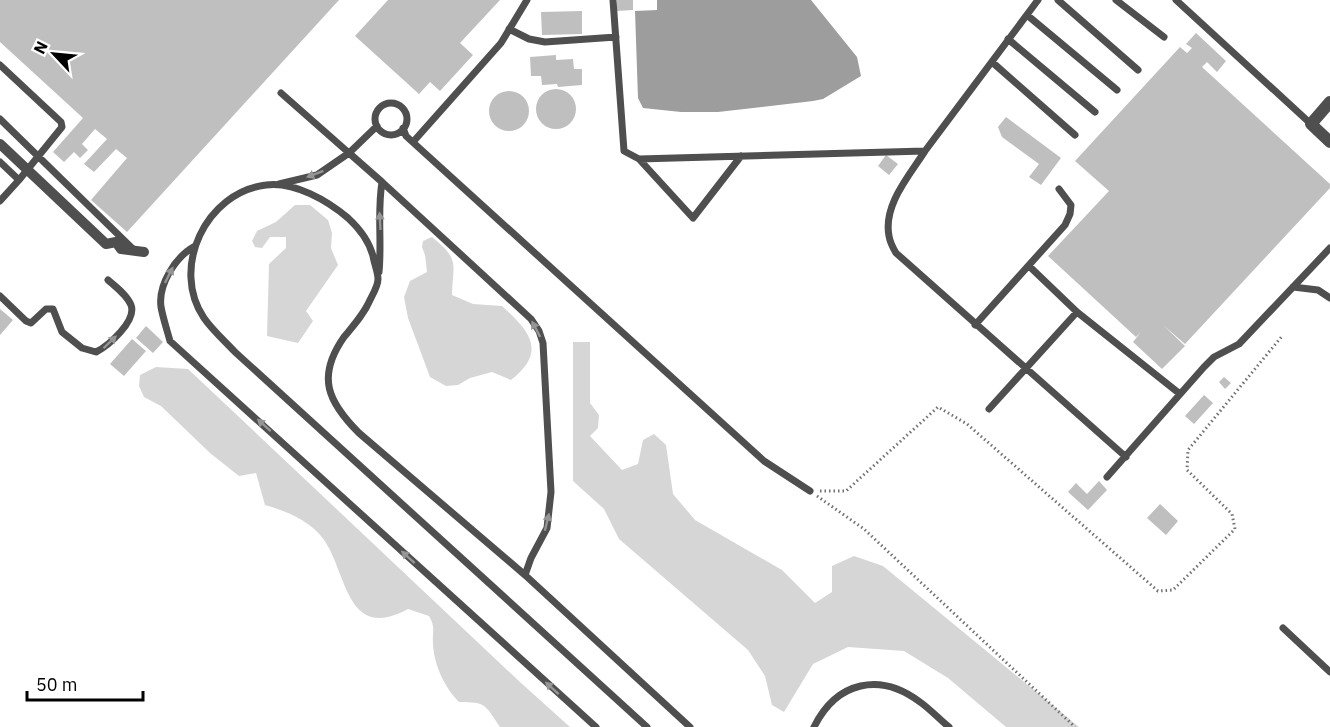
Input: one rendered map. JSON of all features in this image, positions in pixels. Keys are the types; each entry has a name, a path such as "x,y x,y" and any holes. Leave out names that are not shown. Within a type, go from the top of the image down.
{"street":[{"path":"1330,102 1311,124 1330,142"},
{"path":"0,144 106,244 116,242 121,249 140,251"}],"lane":[{"path":"413,142 501,43 527,0"},
{"path":"613,0 624,151 639,159 693,218 741,156"},
{"path":"1038,0 925,152 893,202 888,223 889,237 896,253 1025,370 1126,457"},
{"path":"1058,0 1138,70"},
{"path":"1116,0 1164,37"},
{"path":"1176,0 1311,124"},
{"path":"1026,15 1117,90"},
{"path":"509,29 529,39 545,42 616,37"},
{"path":"1008,39 1095,112"},
{"path":"992,62 1075,135"},
{"path":"0,65 61,122 62,128 1,199"},
{"path":"281,93 531,319 539,331 543,343 547,394 551,492 547,528 525,575"},
{"path":"404,128 392,135 386,134 376,126 375,116 379,108 384,104 394,103 403,109 406,114 404,128 406,136 764,461 810,491"},
{"path":"0,119 140,251"},
{"path":"376,126 349,153 317,175 254,188 231,198 212,214 195,246 192,261 195,296 204,318 218,335 647,727"},
{"path":"639,159 925,152"},
{"path":"0,162 19,180"},
{"path":"382,182 379,202 381,248 378,279 368,306 344,338 330,366 329,386 335,405 359,433 525,575 690,727"},
{"path":"277,184 303,191 320,199 350,220 366,239 378,279"},
{"path":"975,325 1065,225 1071,205 1059,189"},
{"path":"195,246 186,251 177,261 163,288 161,308 170,340 596,727"},
{"path":"1107,477 1214,357 1239,344 1330,248"},
{"path":"1029,266 1077,312 1180,394"},
{"path":"0,296 31,323 46,309 53,309 62,332 82,348 96,352 112,340 129,321 132,307 123,294 108,280"},
{"path":"1293,287 1318,290 1330,298"},
{"path":"989,409 1077,312"},
{"path":"1283,628 1330,672"},
{"path":"814,727 821,714 841,694 866,684 893,687 907,694 921,702 949,727"}],"path":[{"path":"810,491 846,491 938,408 967,424 1158,591 1173,590 1235,529 1232,514 1187,470 1188,450 1283,335"},
{"path":"810,491 864,529 1075,727"}],"shaded area":[{"path":"657,0 811,0 857,57 861,76 823,99 813,101 718,112 681,112 643,108 638,98 635,11 657,10"},
{"path":"295,205 310,205 328,220 332,233 331,248 338,265 306,311 313,321 298,343 267,336 269,264 286,248 286,237 270,237 262,248 255,247 252,241 257,231 276,222"},
{"path":"432,237 447,251 453,262 452,295 473,304 502,306 526,333 532,350 529,360 511,380 492,372 470,378 458,385 446,386 430,377 408,318 404,297 410,281 427,272 422,247 423,241"},
{"path":"573,342 590,342 590,403 599,415 598,428 590,436 622,470 638,464 643,440 654,434 666,445 673,494 695,520 782,570 815,603 832,592 832,566 854,556 883,566 1079,727 1006,727 948,678 904,651 848,647 813,664 784,712 772,705 765,676 748,650 619,539 604,509 573,481"},
{"path":"156,367 188,369 570,727 500,727 484,706 459,702 445,683 438,668 434,652 433,627 429,616 408,609 388,617 372,617 360,611 351,599 332,554 319,533 298,518 265,505 256,473 239,476 210,453 161,406 144,397 139,386 140,375"}],"building":[{"path":"0,0 339,0 127,232 91,200 127,158 116,149 94,172 84,164 107,139 95,129 82,144 88,150 80,158 74,152 64,162 53,152 83,118 0,42"},
{"path":"388,0 500,0 460,43 473,55 440,91 430,82 419,94 355,36"},
{"path":"617,0 633,0 633,10 617,11"},
{"path":"582,11 582,34 542,35 541,12"},
{"path":"1196,33 1226,61 1217,72 1207,62 1202,67 1330,184 1330,188 1185,344 1163,325 1185,346 1162,369 1133,342 1141,332 1136,337 1048,256 1109,191 1075,161 1180,47 1187,53 1192,48 1186,44"},
{"path":"556,55 556,60 573,59 574,69 582,69 582,85 558,87 557,84 542,85 541,76 531,76 530,57"},
{"path":"556,89 570,95 576,109 570,123 556,129 542,123 536,109 542,95"},
{"path":"509,91 523,97 529,111 523,125 509,131 495,125 489,111 495,97"},
{"path":"1006,117 1061,158 1041,185 1029,177 1039,164 1002,137 998,127"},
{"path":"886,155 898,164 889,175 878,166"},
{"path":"0,309 13,320 0,335"},
{"path":"146,326 163,342 153,353 136,338"},
{"path":"132,339 146,351 124,376 110,364"},
{"path":"1224,377 1231,383 1225,389 1219,382"},
{"path":"1204,395 1213,403 1194,424 1185,416"},
{"path":"1099,481 1107,490 1088,510 1068,492 1076,483 1087,494"},
{"path":"1160,504 1178,521 1166,535 1147,518"}]}
